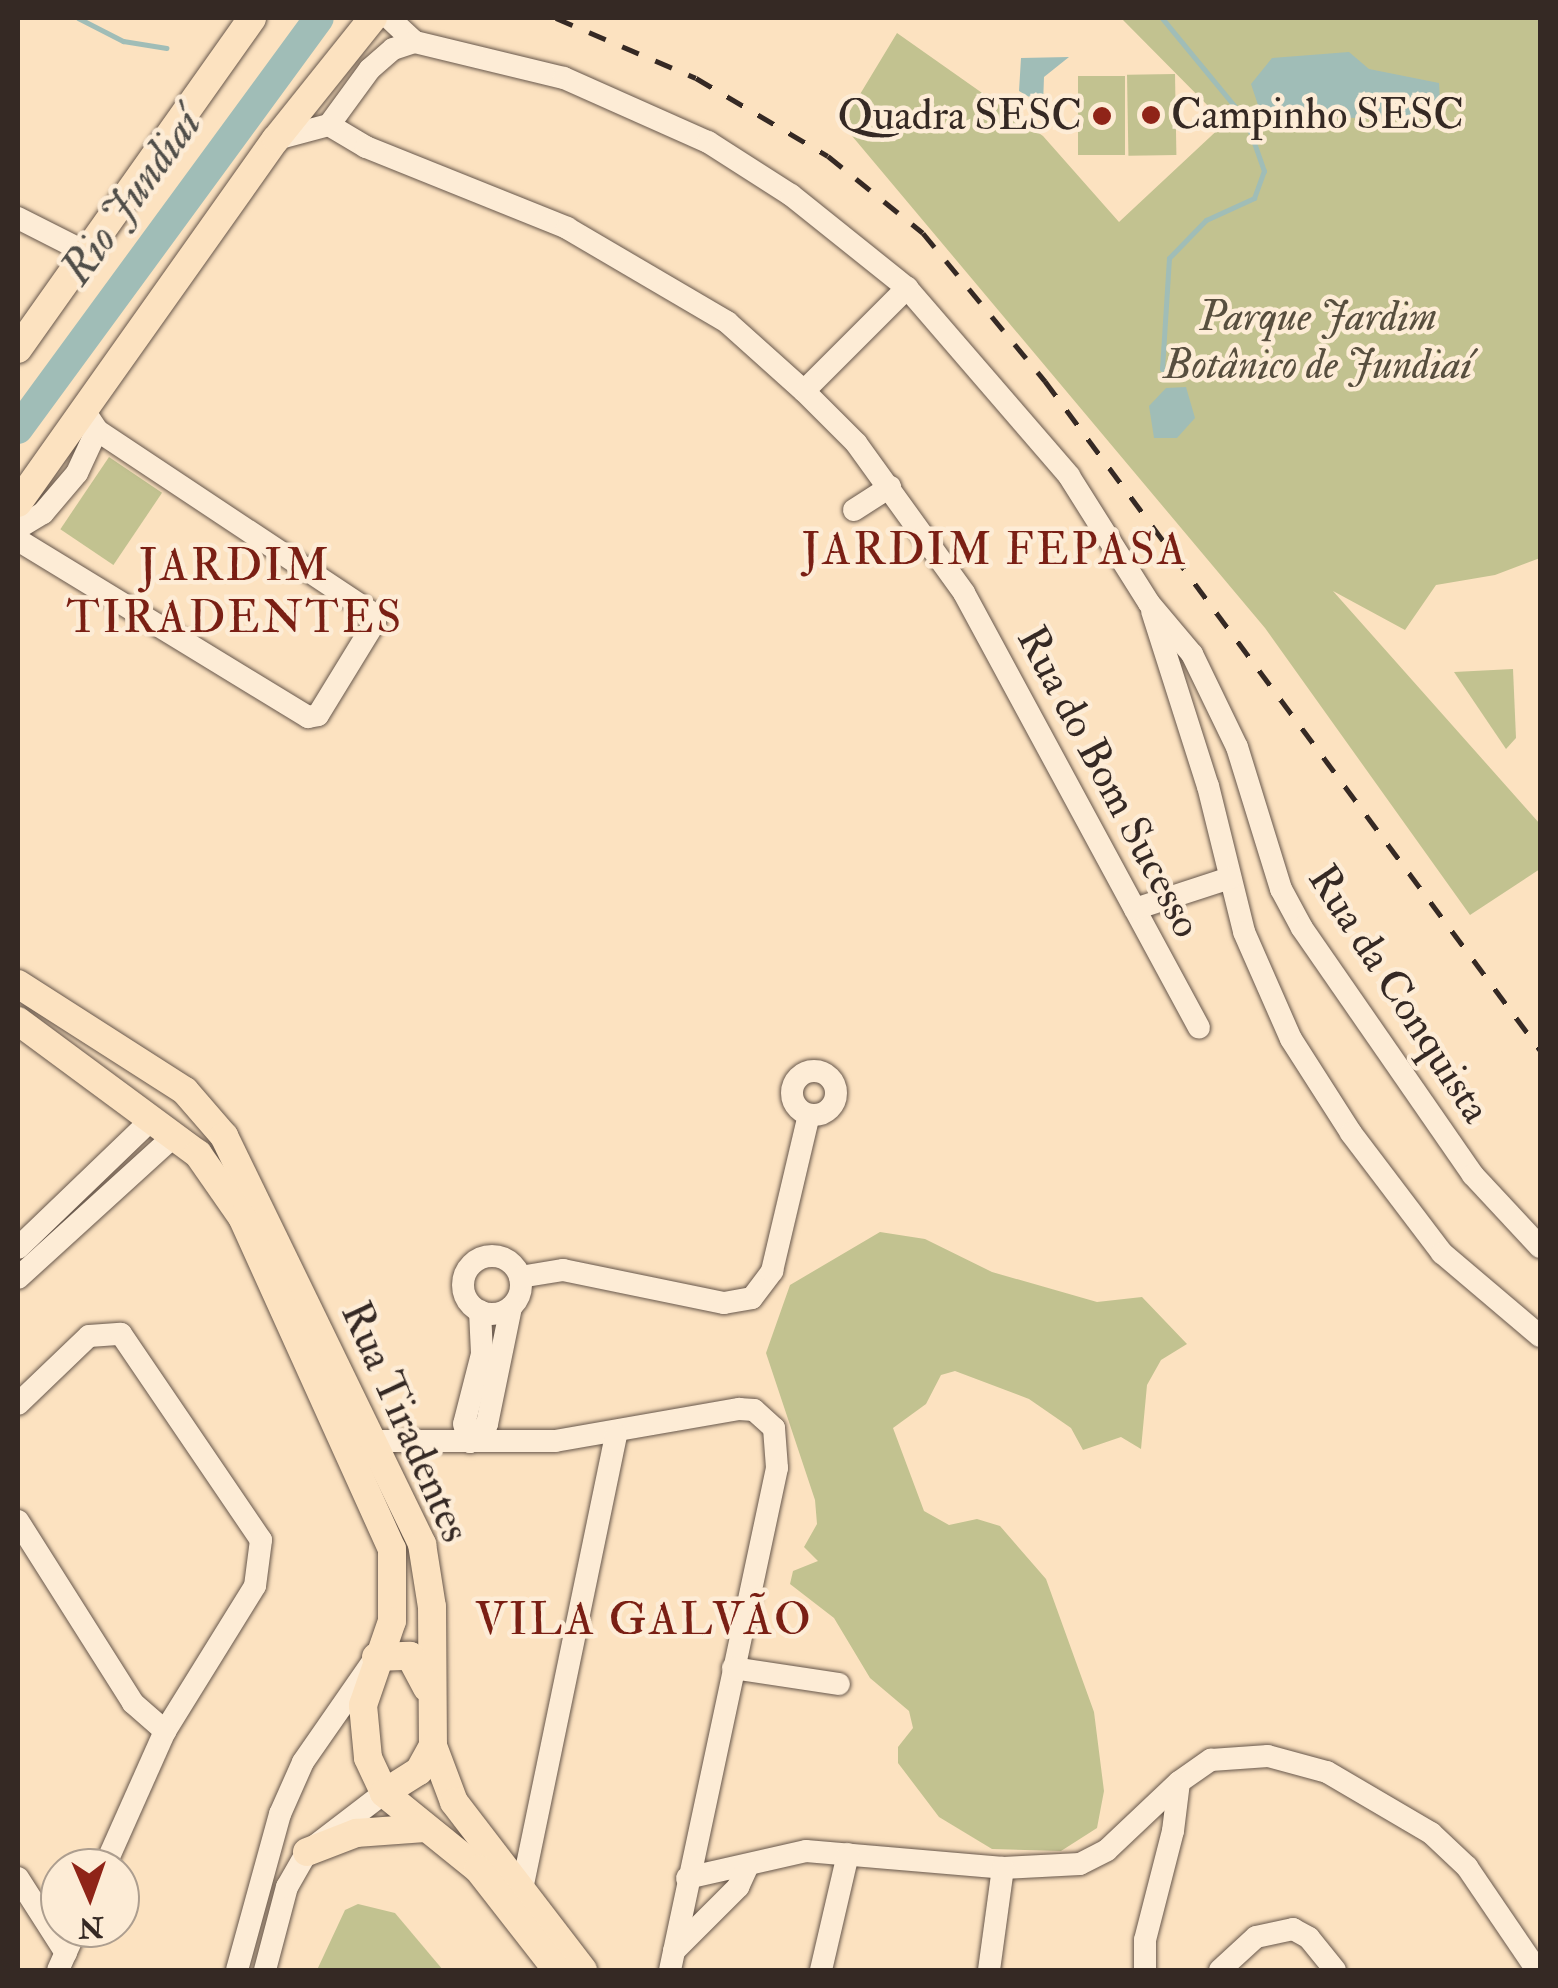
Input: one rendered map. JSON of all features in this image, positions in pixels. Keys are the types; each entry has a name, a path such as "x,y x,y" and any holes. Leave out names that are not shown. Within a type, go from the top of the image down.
{"main road":[{"path":"18,350 252,18"},
{"path":"18,503 90,419 276,140 373,18"},
{"name":"Rua Tiradentes","path":"18,984 185,1090 224,1136 376,1440 428,1571 433,1746 454,1802 583,1970"},
{"name":"Rua Tiradentes","path":"18,1021 71,1064 153,1118 179,1129 216,1175 242,1217 386,1526 396,1595 376,1657 364,1726 368,1758 384,1793 478,1869 557,1970"},
{"path":"71,1064 124,1088 138,1080 135,1058"},
{"path":"185,1090 179,1129 224,1136"},
{"path":"376,1657 410,1656 424,1674 430,1699"},
{"path":"384,1793 419,1772 433,1746"},
{"path":"306,1852 356,1833 426,1828"}],"street":[{"path":"389,18 415,42"},
{"path":"276,140 329,125 370,69 393,50 415,42 488,56 632,104 791,196 907,288 1069,476 1149,603 1230,878 1266,985 1351,1133 1442,1253 1540,1336"},
{"name":"Rua do Bom Sucesso","path":"329,125 366,148 567,228 639,266 727,322 804,391 890,487 964,593 1199,1027"},
{"path":"18,218 85,252"},
{"path":"804,391 907,288"},
{"path":"18,528 44,513 77,473 90,419 372,613 375,622 318,715 308,717 18,540"},
{"path":"854,510 890,487"},
{"name":"Rua da Conquista","path":"1149,603 1192,654 1217,700 1261,812 1281,889 1302,928 1473,1175 1540,1247"},
{"path":"1135,909 1230,878"},
{"path":"470,1442 464,1424 482,1354 480,1311 463,1285 473,1263 496,1256 520,1276 563,1270 724,1303 752,1298 772,1272 810,1115"},
{"path":"18,1248 153,1118"},
{"path":"18,1278 179,1129"},
{"path":"470,1442 488,1424 520,1276"},
{"path":"480,1311 511,1306"},
{"path":"18,1404 88,1336 121,1334 133,1343 260,1540 256,1586 165,1731 113,1848"},
{"path":"376,1440 470,1442 616,1435 739,1409 754,1410 774,1428 777,1468 672,1961"},
{"path":"521,1894 616,1435"},
{"path":"18,1521 133,1703 165,1731"},
{"path":"237,1970 280,1814 322,1728 376,1657"},
{"path":"734,1668 839,1684"},
{"path":"687,1878 747,1868 782,1853 848,1854 1003,1868 1080,1864 1119,1840 1178,1782 1211,1760 1268,1756 1300,1761 1431,1832 1467,1868 1537,1970"},
{"path":"1145,1970 1145,1940 1173,1831 1178,1782"},
{"path":"265,1970 287,1887 306,1852 384,1793"},
{"path":"280,1814 287,1834 306,1852"},
{"path":"821,1970 848,1854"},
{"path":"672,1961 738,1887 747,1868"},
{"path":"988,1970 1003,1868"},
{"path":"18,1878 62,1962"},
{"path":"1220,1970 1256,1937 1293,1929 1335,1970"}],"green space":[{"name":"Parque Jardim Botânico de Jundiaí","path":"1121,18 1540,18 1540,558 1495,575 1436,585 1405,630 1333,591 1540,824 1540,869 1470,915 1265,628 842,124 897,33 1043,136 1119,222 1225,123"},
{"name":"Campinho SESC","path":"1175,74 1176,155 1128,156 1127,75"},
{"name":"Quadra SESC","path":"1078,76 1125,76 1125,155 1078,155"},
{"path":"109,457 162,493 113,565 60,529"},
{"path":"1513,669 1516,738 1506,749 1454,672"},
{"path":"880,1232 925,1239 992,1272 1097,1302 1142,1297 1187,1344 1161,1360 1147,1385 1141,1449 1121,1437 1083,1450 1071,1428 1029,1399 955,1371 941,1375 926,1404 893,1428 924,1511 949,1525 977,1519 1000,1526 1046,1579 1094,1712 1104,1791 1097,1828 1061,1851 992,1849 939,1817 898,1763 898,1747 913,1728 909,1711 870,1678 834,1618 790,1584 793,1571 818,1561 804,1547 817,1524 815,1500 766,1353 790,1285"},
{"path":"358,1904 395,1913 443,1970 317,1970 345,1910"}],"water":[{"path":"1349,52 1369,69 1439,83 1440,100 1404,120 1284,115 1258,105 1251,84 1272,58"},
{"path":"1069,57 1044,77 1043,105 1019,91 1021,58"},
{"path":"1186,387 1195,418 1177,438 1154,438 1149,406 1166,388"}],"waterway":[{"path":"78,18 123,41 166,48"},
{"name":"Rio Jundiaí","path":"18,429 319,18"},
{"path":"1162,18 1246,120 1264,171 1254,198 1206,220 1169,258 1162,369"}],"railway":[{"path":"556,18 696,78 828,156 923,233 1045,381 1540,1050"}],"place":[{"name":"Campinho SESC","path":"1151,115"},
{"name":"Quadra SESC","path":"1102,116"}],"district":[{"name":"JARDIM FEPASA","path":"995,551"},
{"name":"JARDIM TIRADENTES","path":"235,593"},
{"name":"VILA GALVÃO","path":"644,1621"}]}
